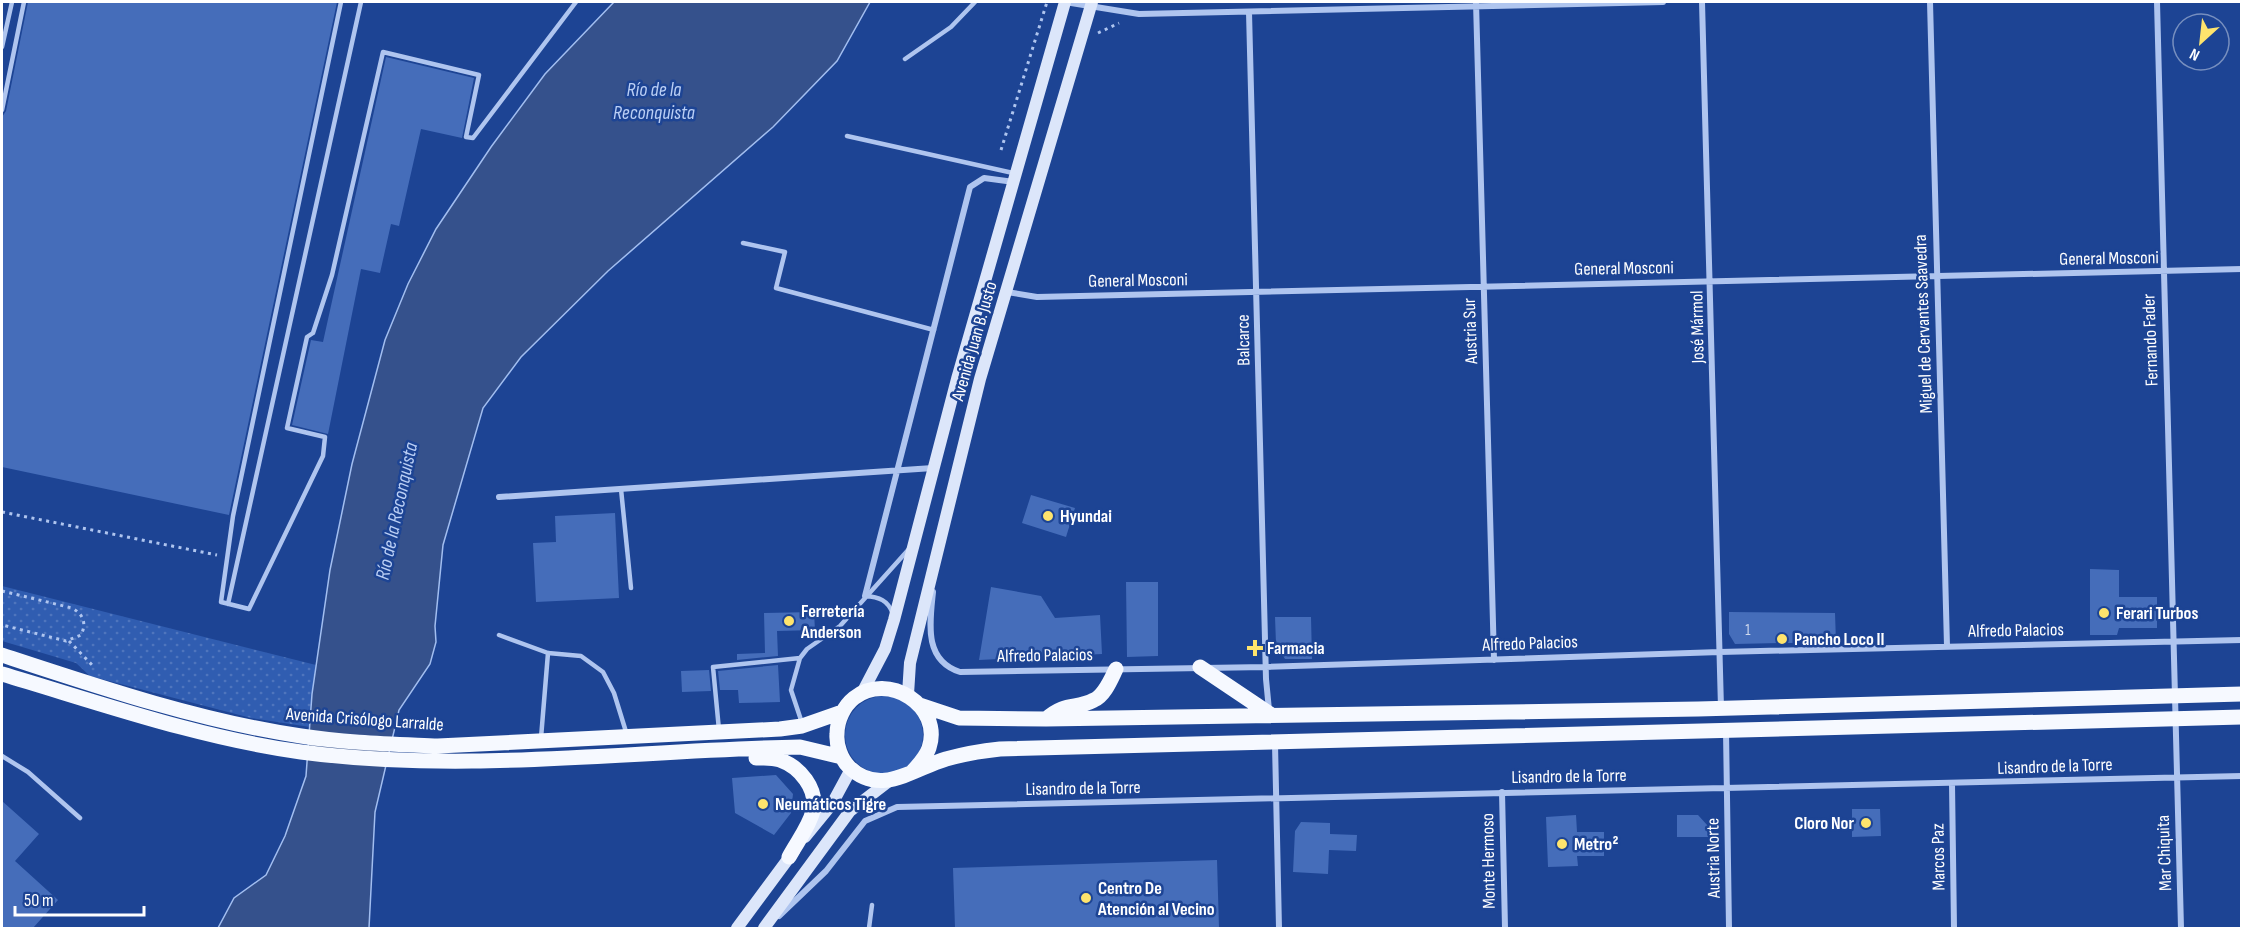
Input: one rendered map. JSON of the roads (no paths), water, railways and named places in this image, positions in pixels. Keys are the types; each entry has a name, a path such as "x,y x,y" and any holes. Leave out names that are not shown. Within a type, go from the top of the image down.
{"main road":[{"name":"Avenida Juan B. Justo","path":"862,693 885,649 894,620 957,379 1065,2"},
{"name":"Avenida Juan B. Justo","path":"908,694 910,663 980,379 1092,4"},
{"name":"Avenida Crisólogo Larralde","path":"2,655 186,711 304,736 438,746 802,726 842,712"},
{"path":"1200,667 1270,714"},
{"path":"1046,719 1063,706 1094,701 1101,695 1116,669"},
{"name":"Avenida Crisólogo Larralde","path":"2,674 181,726 260,745 313,753 428,761 800,747 847,763"},
{"path":"889,781 869,779 847,763 836,735 842,712 862,693 890,688 908,694 920,705 928,718 931,733 929,748 914,771"},
{"path":"920,705 959,718 1046,719 1722,708 2241,694"},
{"path":"764,928 846,815 889,781 944,760 991,750 2241,717"},
{"path":"724,751 755,758 781,760 800,773 809,785 813,795 813,811 789,857"},
{"path":"737,928 789,857 822,818 847,763"}],"street":[{"path":"1065,2 1092,4 1139,14 1476,3 1663,2"},
{"path":"1117,10 1120,2"},
{"name":"José Mármol","path":"1702,2 1722,708"},
{"name":"Miguel de Cervantes Saavedra","path":"1930,2 1947,646"},
{"name":"Fernando Fader","path":"2157,2 2177,719"},
{"name":"Austria Sur","path":"1476,3 1494,660"},
{"name":"Balcarce","path":"1249,12 1266,667 1270,714"},
{"path":"865,596 970,187 984,178 1015,178"},
{"name":"General Mosconi","path":"1007,292 1037,297 1256,293 2241,269"},
{"path":"499,497 934,468"},
{"name":"Alfredo Palacios","path":"938,546 929,630 931,643 940,659 952,669 960,672 1266,667 1720,652 2241,640"},
{"name":"Mar Chiquita","path":"2177,719 2181,928"},
{"name":"Austria Norte","path":"1726,730 1729,928"},
{"path":"1275,744 1279,928"},
{"name":"Lisandro de la Torre","path":"764,928 826,871 866,821 897,807 2241,776"},
{"name":"Marcos Paz","path":"1952,784 1954,928"},
{"name":"Monte Hermoso","path":"1502,792 1505,928"}],"lane":[{"path":"2,47 12,2"},
{"path":"2,110 24,2"},
{"path":"341,2 263,365 226,557 221,602 249,609 323,456 325,437 287,428 307,338 313,333 332,275 383,52 478,75 466,137 473,138 576,2"},
{"path":"228,604 361,2"},
{"path":"905,59 951,27 975,2"},
{"path":"847,136 1015,178"},
{"path":"742,243 785,252 776,288 934,330"},
{"path":"621,489 632,588"},
{"path":"802,726 791,690 800,658 807,649 840,626 915,543"},
{"path":"865,596 879,597 885,601 891,608 894,620"},
{"path":"499,635 548,654 581,656 603,672 614,693 628,736"},
{"path":"541,740 548,654"},
{"path":"719,732 713,667 800,658"},
{"path":"2,756 28,772 80,818"},
{"path":"869,928 872,905"}],"water":[{"name":"Río de la Reconquista","path":"614,2 870,2 837,61 773,127 608,271 521,357 483,408 443,545 435,626 436,642 430,664 399,710 375,812 369,928 218,928 234,898 266,875 285,836 306,776 312,694 330,570 352,464 385,340 408,284 436,229 491,147 545,74"}],"place":[{"name":"Hyundai","path":"1048,516"},
{"name":"Ferari Turbos","path":"2104,613"},
{"name":"Ferretería Anderson","path":"789,621"},
{"name":"Pancho Loco II","path":"1782,639"},
{"name":"Farmacia","path":"1255,648"},
{"name":"Neumáticos Tigre","path":"763,804"},
{"name":"Cloro Nor","path":"1866,823"},
{"name":"Metro²","path":"1562,844"},
{"name":"Centro De Atención al Vecino","path":"1086,898"}]}
